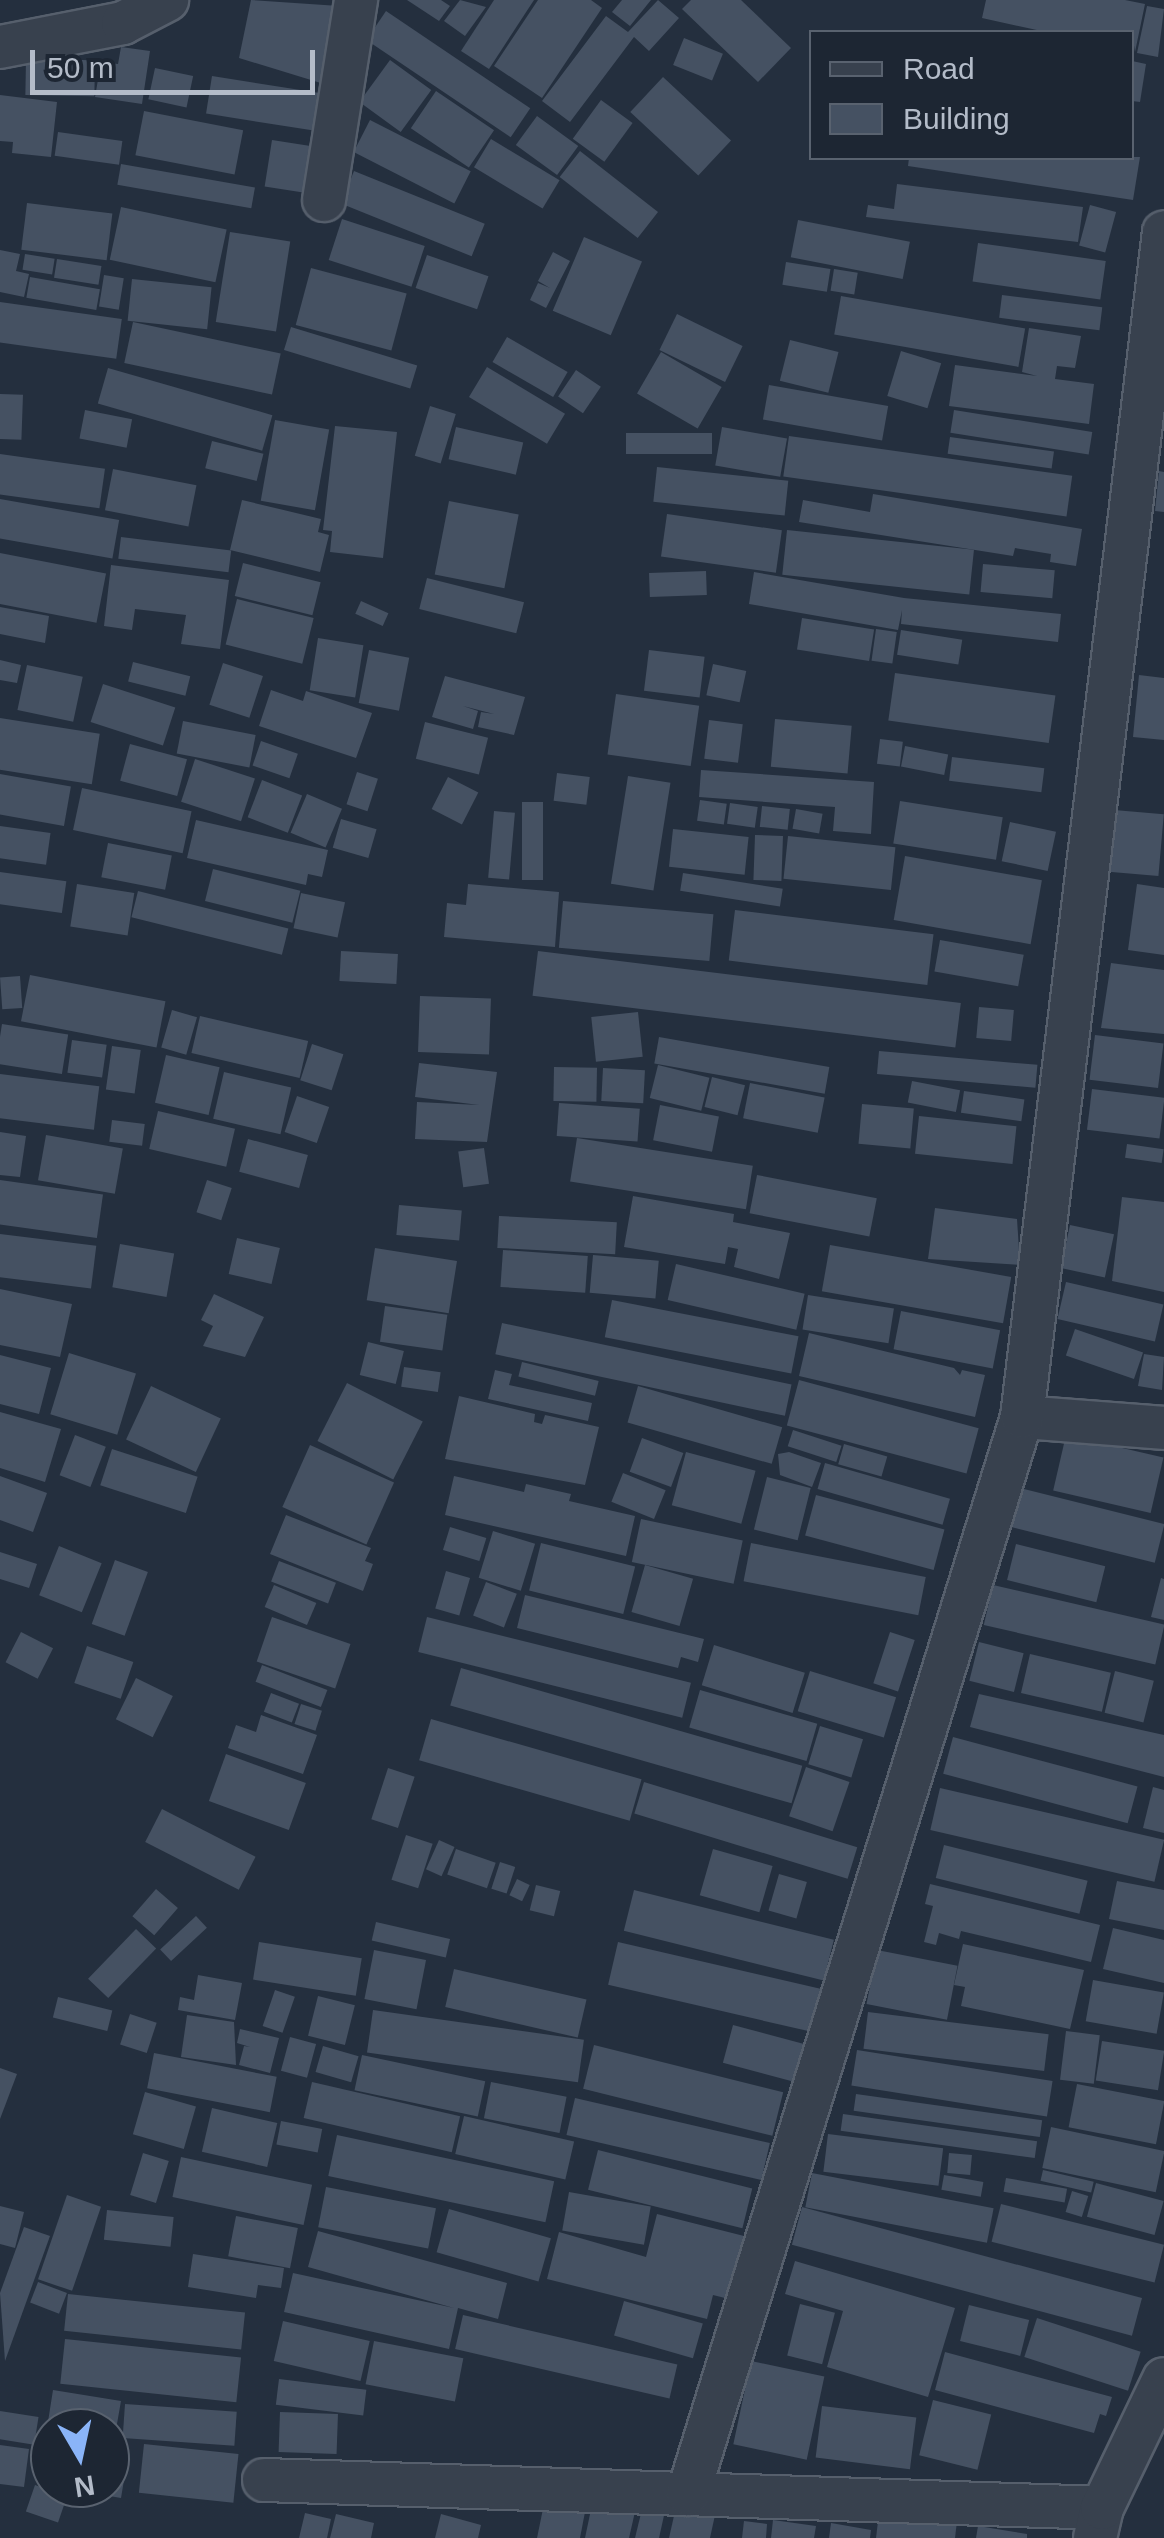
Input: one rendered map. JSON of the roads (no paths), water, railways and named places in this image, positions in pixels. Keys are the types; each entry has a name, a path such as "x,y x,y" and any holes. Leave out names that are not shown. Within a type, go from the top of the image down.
{"street":[{"path":"0,46 123,23 167,0"},
{"path":"324,200 356,0"},
{"path":"688,2494 1022,1418 1164,232"},
{"path":"1022,1418 1164,1428"},
{"path":"264,2480 688,2494 1099,2523 1164,2379"}]}
